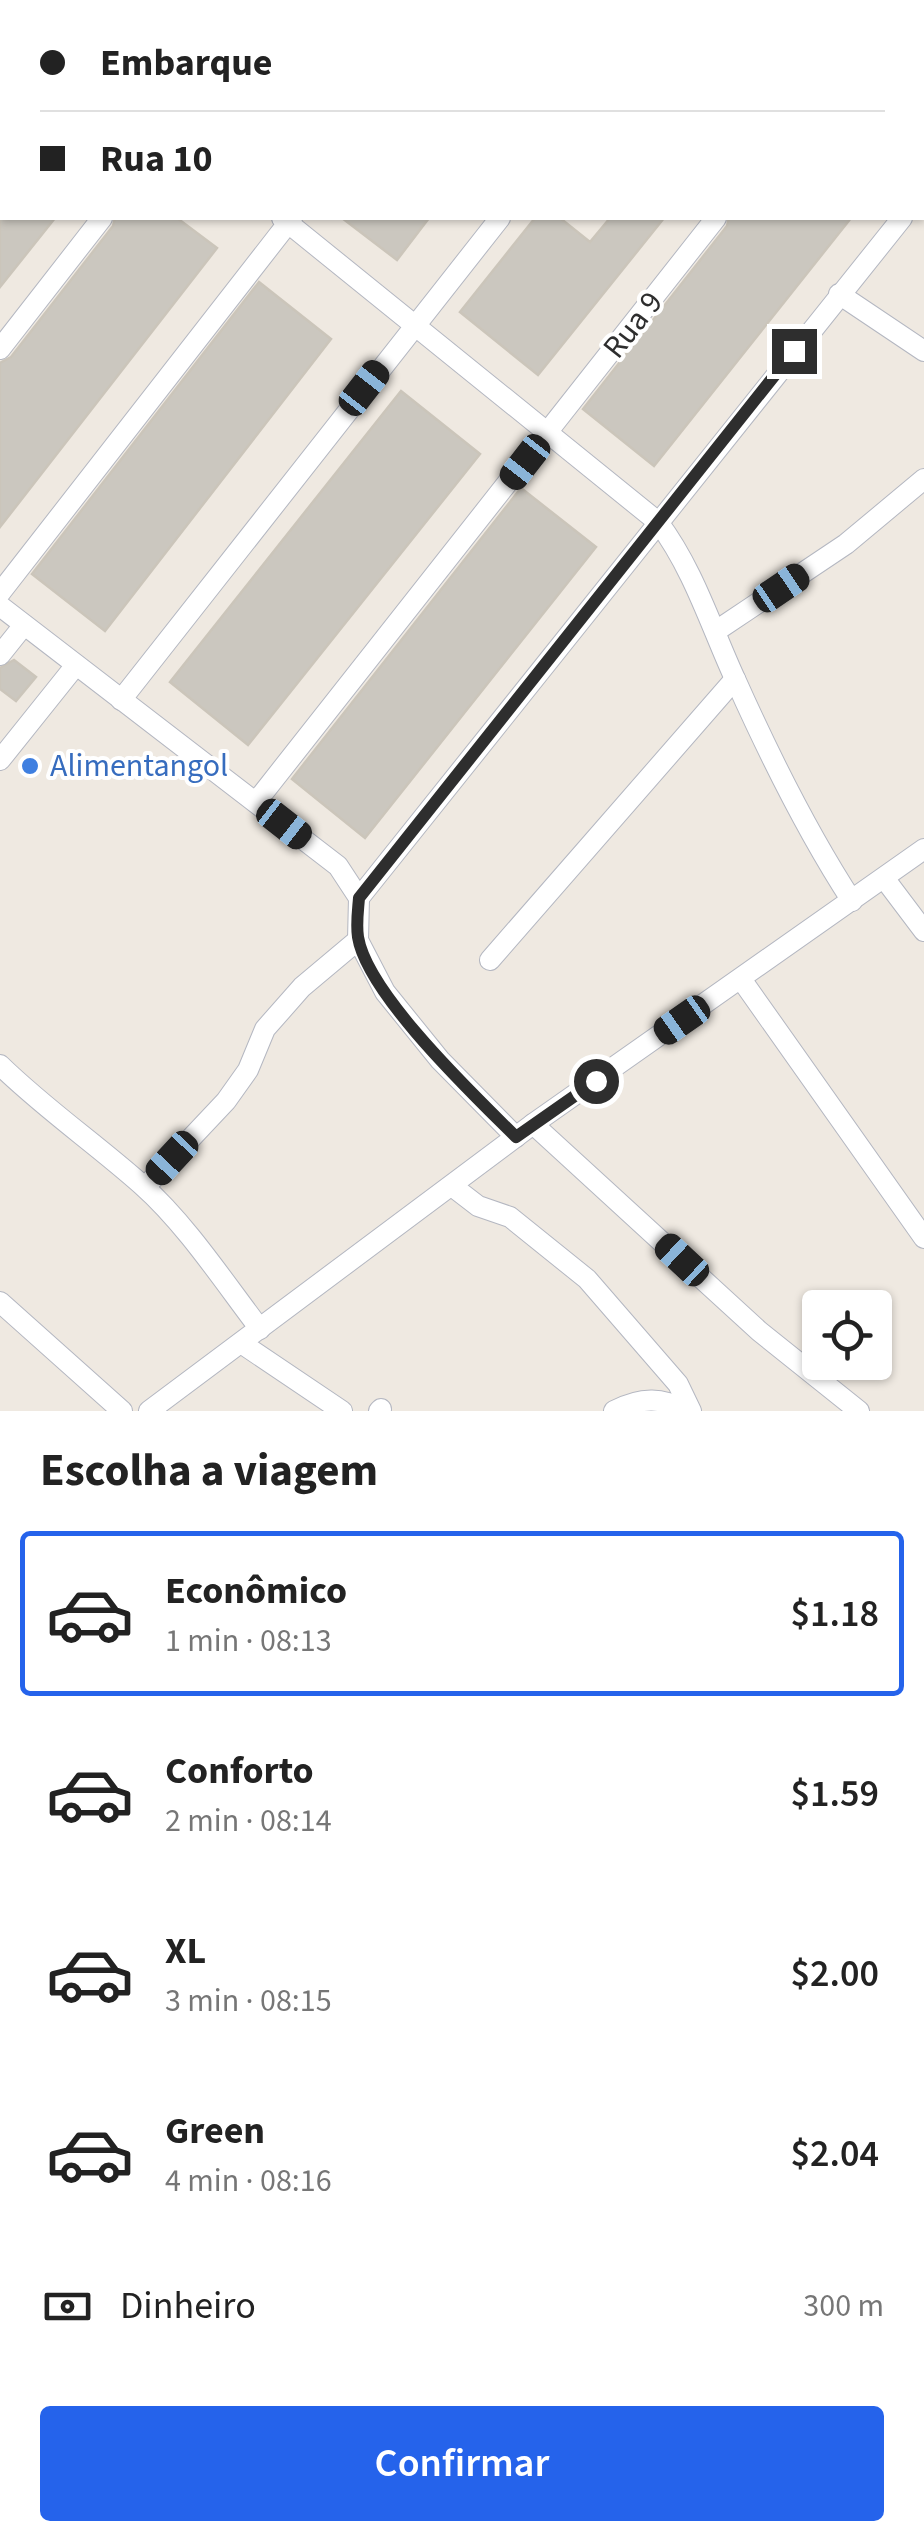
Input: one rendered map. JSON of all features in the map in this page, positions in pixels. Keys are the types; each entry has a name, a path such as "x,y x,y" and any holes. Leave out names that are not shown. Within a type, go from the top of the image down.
{"street":[{"path":"0,349 100,220"},
{"path":"0,593 286,220"},
{"path":"288,220 658,522 682,554 735,679 819,850 852,901"},
{"path":"121,700 498,220"},
{"name":"Rua 9","path":"256,802 714,220"},
{"path":"359,898 900,220"},
{"path":"839,294 924,351"},
{"path":"716,631 846,544 924,479"},
{"path":"0,606 338,866 359,898 358,940 386,992 464,1086 525,1131 859,1411"},
{"path":"0,655 24,625"},
{"path":"0,760 76,665"},
{"path":"490,960 735,679"},
{"path":"150,1411 525,1131 924,850"},
{"path":"884,878 924,930"},
{"path":"145,1187 226,1101 248,1070 266,1029 302,987 358,940"},
{"path":"740,979 924,1238"},
{"path":"0,1065 36,1100 145,1187 260,1328"},
{"path":"452,1186 478,1206 510,1217 587,1280 678,1384 691,1411"},
{"path":"0,1302 122,1411"},
{"path":"240,1343 342,1411"},
{"path":"614,1411 632,1402 666,1400 691,1411"}],"building":[{"path":"0,220 53,220 0,287"},
{"path":"114,220 180,220 217,248 0,527 0,363 11,357"},
{"path":"345,220 427,220 397,260"},
{"path":"533,220 562,220 590,242 608,220 662,220 538,375 460,312"},
{"path":"728,220 849,220 654,466 583,409"},
{"path":"259,282 331,339 105,631 32,574"},
{"path":"401,391 480,454 248,745 170,682"},
{"path":"521,488 596,547 365,838 292,779"},
{"path":"14,660 36,677 16,701 0,689 0,668"}],"place":[{"name":"Alimentangol","path":"30,766"}],"route":[{"path":"596,1081 516,1137 440,1060 386,992 358,940 359,898 794,351"}]}
